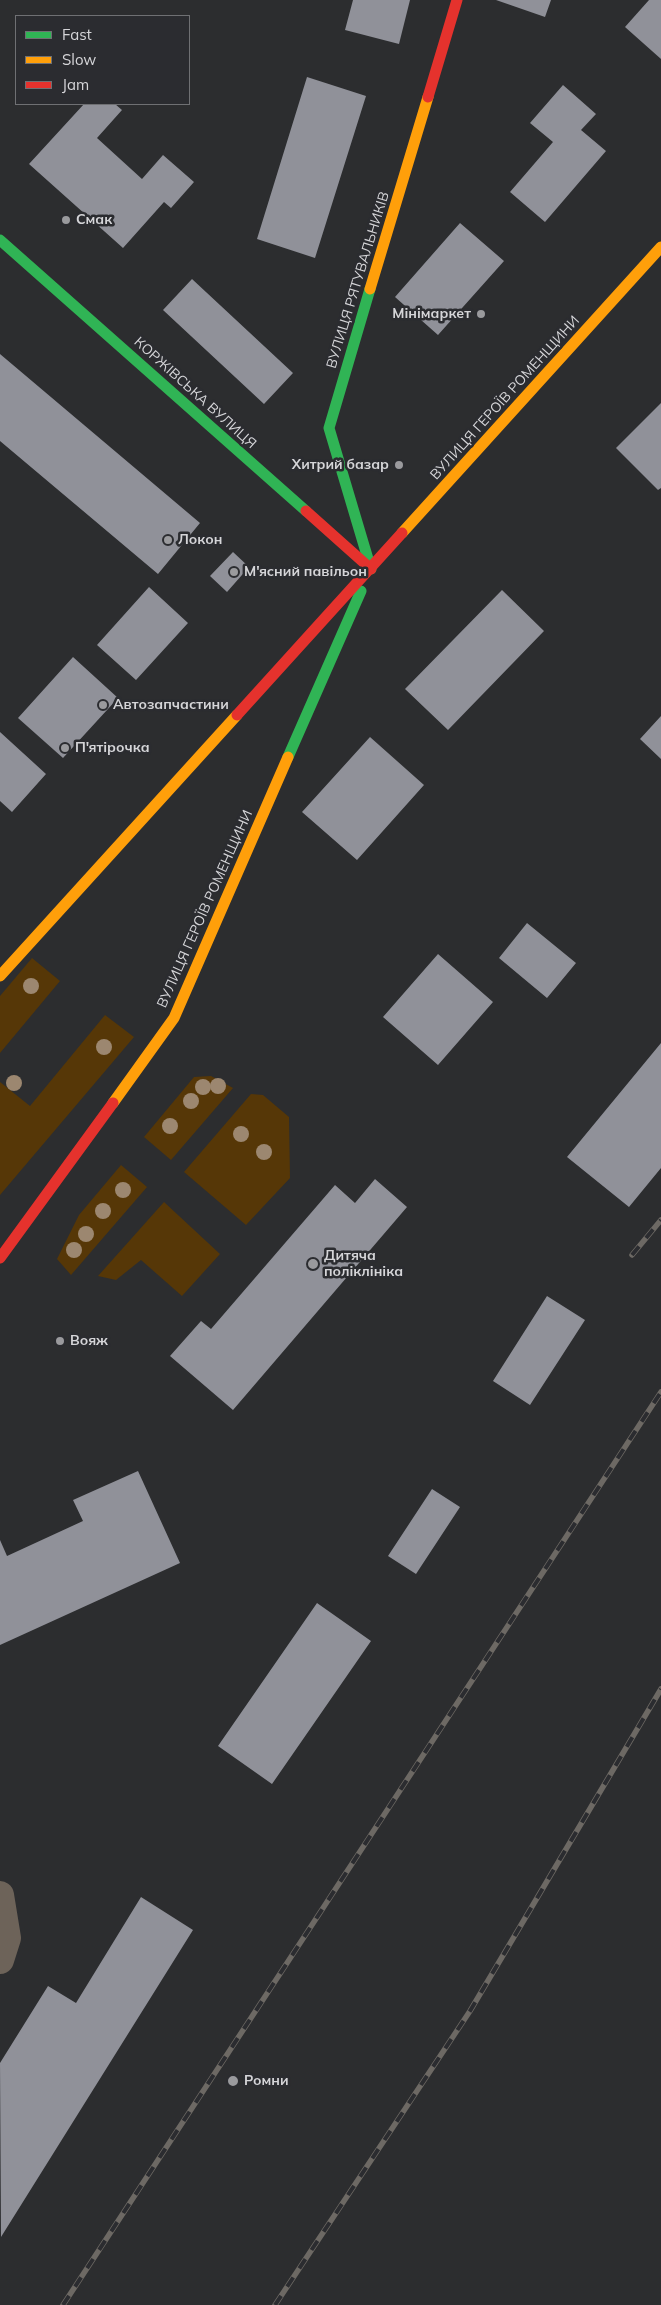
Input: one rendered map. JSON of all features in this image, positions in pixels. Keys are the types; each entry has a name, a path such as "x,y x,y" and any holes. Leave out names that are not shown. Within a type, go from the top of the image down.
{"street":[{"name":"ВУЛИЦЯ РЯТУВАЛЬНИКІВ","path":"371,569 329,428 457,0"},
{"name":"КОРЖІВСЬКА ВУЛИЦЯ","path":"0,240 371,569"},
{"name":"ВУЛИЦЯ ГЕРОЇВ РОМЕНЩИНИ","path":"0,976 661,247"},
{"name":"ВУЛИЦЯ ГЕРОЇВ РОМЕНЩИНИ","path":"0,1258 174,1018 371,569"},
{"path":"0,1895 7,1938 0,1960"}],"shaded area":[{"path":"32,958 60,981 0,1053 0,996"},
{"path":"105,1015 134,1037 0,1195 0,1082 30,1106"},
{"path":"211,1076 233,1088 171,1160 144,1137 194,1077"},
{"path":"251,1094 263,1095 289,1117 290,1178 246,1225 184,1172"},
{"path":"121,1165 147,1187 71,1275 57,1259 79,1215"},
{"path":"164,1202 220,1254 182,1296 141,1260 116,1280 98,1276"}],"building":[{"path":"353,0 410,0 399,44 345,30"},
{"path":"496,0 551,0 545,17"},
{"path":"649,0 661,0 661,59 625,27"},
{"path":"307,77 366,96 315,258 257,239"},
{"path":"563,85 596,114 581,130 606,151 545,222 510,192 553,142 530,123"},
{"path":"83,105 116,105 122,110 97,138 142,179 163,155 194,182 171,208 164,202 123,248 29,164"},
{"path":"460,223 504,261 438,335 395,297"},
{"path":"192,279 293,373 264,404 163,310"},
{"path":"0,354 200,523 158,574 0,441"},
{"path":"661,403 661,488 658,490 616,448"},
{"path":"233,552 249,567 227,592 210,576"},
{"path":"149,587 188,623 136,680 97,645"},
{"path":"502,590 544,631 448,730 405,689"},
{"path":"73,657 118,698 63,758 18,718"},
{"path":"661,716 661,759 640,739"},
{"path":"0,732 46,774 12,812 0,801"},
{"path":"370,737 424,785 357,860 302,812"},
{"path":"527,923 576,963 547,998 499,958"},
{"path":"438,954 493,1002 438,1065 383,1017"},
{"path":"661,1043 661,1168 629,1207 567,1157"},
{"name":"Дитяча поліклініка","path":"375,1179 407,1207 233,1410 170,1356 201,1321 211,1329 335,1185 355,1203"},
{"path":"547,1296 585,1320 530,1405 493,1381"},
{"path":"138,1471 180,1563 0,1645 0,1540 7,1556 83,1521 73,1500"},
{"path":"432,1489 460,1507 416,1574 388,1556"},
{"path":"317,1603 371,1641 272,1784 218,1746"},
{"path":"141,1897 193,1930 1,2237 0,2063 48,1986 76,2003"}],"railway":[{"path":"632,1255 661,1220"},
{"path":"63,2305 661,1392"},
{"path":"275,2305 470,2011 661,1689"}],"traffic: fast":[{"path":"0,240 306,511"},
{"path":"370,289 329,428 371,569"},
{"path":"288,757 361,591"}],"traffic: slow":[{"path":"370,289 428,97"},
{"path":"402,533 661,247"},
{"path":"0,976 237,715"},
{"path":"113,1103 174,1018 288,757"}],"traffic: jam":[{"path":"428,97 457,0"},
{"path":"306,511 371,569"},
{"path":"237,715 402,533"},
{"path":"0,1258 113,1103"}],"place":[{"name":"Смак","path":"66,220"},
{"name":"Мінімаркет","path":"481,314"},
{"name":"Хитрий базар","path":"399,465"},
{"name":"Локон","path":"168,540"},
{"name":"М'ясний павільон","path":"234,572"},
{"name":"Автозапчастини","path":"103,705"},
{"name":"П'ятірочка","path":"65,748"},
{"name":"Дитяча поліклініка","path":"313,1264"},
{"name":"Вояж","path":"60,1341"},
{"name":"Ромни","path":"233,2081"}]}
